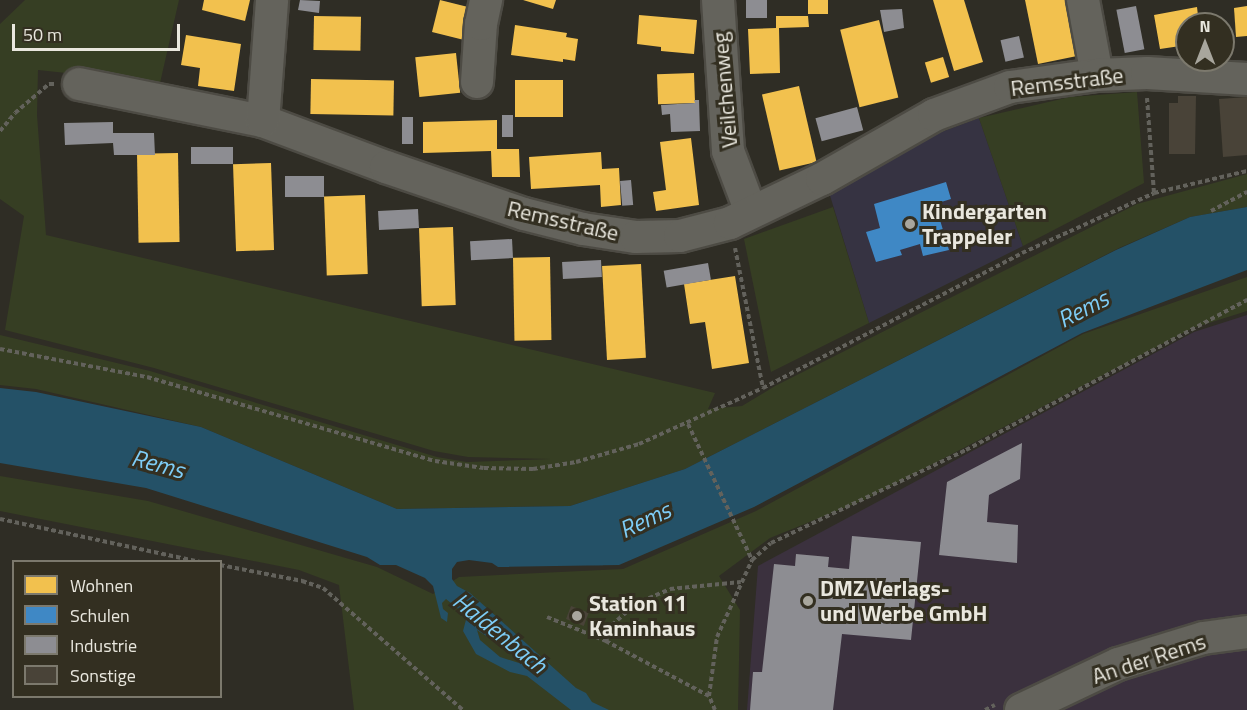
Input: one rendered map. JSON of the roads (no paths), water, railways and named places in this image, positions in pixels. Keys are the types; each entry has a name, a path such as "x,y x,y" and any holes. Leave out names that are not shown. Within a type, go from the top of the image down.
{"street":[{"path":"263,121 272,0"},
{"path":"477,82 481,24 486,0"},
{"name":"Veilchenweg","path":"718,0 728,151 740,217"},
{"path":"1083,0 1097,75"},
{"name":"Remsstraße","path":"79,84 263,121 386,167 524,214 583,229 636,237 680,236 740,217 822,178 934,115 1010,87 1097,75 1147,73 1247,79"},
{"name":"An der Rems","path":"1021,710 1118,664 1203,638 1247,632"}],"water":[{"path":"1247,207 1247,270 1082,333 754,507 619,565 498,567 492,563 469,560 457,562 452,569 452,579 457,586 470,593 576,688 586,693 592,702 609,710 571,710 527,676 510,672 476,654 463,631 467,616 446,599 442,603 443,609 448,613 447,622 441,618 433,586 425,578 396,565 380,565 367,557 146,488 0,463 0,388 36,392 201,427 397,509 570,506 685,469 1116,250 1190,217","holes":["477,630 511,652 519,663 500,657 480,640"]}],"place":[{"name":"Kindergarten Trappeler","path":"910,224"},
{"name":"DMZ Verlags- und Werbe GmbH","path":"808,601"},
{"name":"Station 11 Kaminhaus","path":"577,616"}],"water label":[{"name":"Rems","path":"1083,309"},
{"name":"Rems","path":"158,464"},
{"name":"Rems","path":"645,520"},
{"name":"Haldenbach","path":"500,633"}]}
